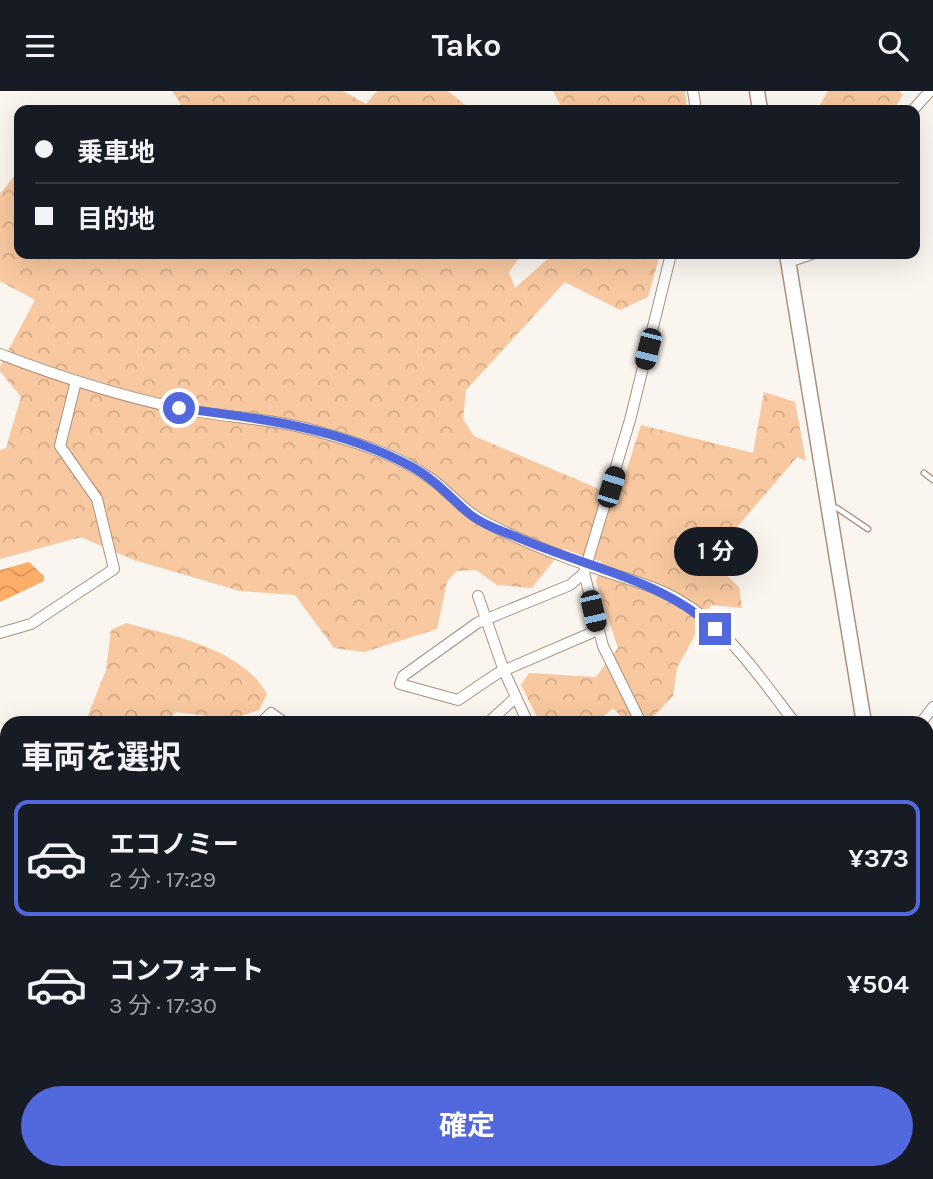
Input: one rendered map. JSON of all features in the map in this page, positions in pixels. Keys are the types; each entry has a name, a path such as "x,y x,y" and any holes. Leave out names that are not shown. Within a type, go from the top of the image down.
{"street":[{"path":"917,105 930,91"},
{"path":"598,631 504,671 458,700 400,684 403,676 487,619 570,585 585,569 630,420 670,259"},
{"path":"788,259 863,716"},
{"path":"0,354 76,381 179,408 271,419 373,450 431,478 468,512 482,521 585,569 658,590 698,614 745,658 790,716"},
{"path":"0,633 31,624 113,571 97,499 60,446 76,381"},
{"path":"585,569 598,631 638,716"},
{"path":"478,596 504,671 524,716"},
{"path":"496,716 515,698"}],"lane":[{"path":"924,473 933,480"},
{"path":"828,507 837,508 868,529"}],"green space":[{"path":"172,91 343,91 366,104 377,91 448,91 465,105 180,105"},
{"path":"553,91 685,91 686,105 560,105"},
{"path":"828,91 899,91 903,95 896,105 820,105"},
{"path":"14,176 14,259 518,259 509,272 515,288 547,259 659,259 648,297 620,310 565,282 466,390 463,419 474,436 618,497 641,425 753,453 764,392 795,402 806,461 797,457 738,526 714,563 739,587 742,608 711,605 677,668 673,696 654,716 620,716 613,708 604,716 536,716 521,685 529,673 596,677 618,648 596,581 602,562 563,549 532,588 497,585 476,570 456,571 447,582 437,629 364,652 334,648 295,595 240,591 134,560 81,537 0,559 0,450 6,448 21,397 0,371 0,366 35,300 0,281 0,194"},
{"path":"126,623 204,646 241,665 267,694 259,710 240,716 176,712 172,716 88,716 106,670 111,630"}],"water":[{"path":"29,562 44,576 44,581 0,602 0,570"}],"route":[{"path":"179,408 271,419 323,433 395,459 431,478 468,512 482,521 587,565 658,590 680,601 715,629"}]}
